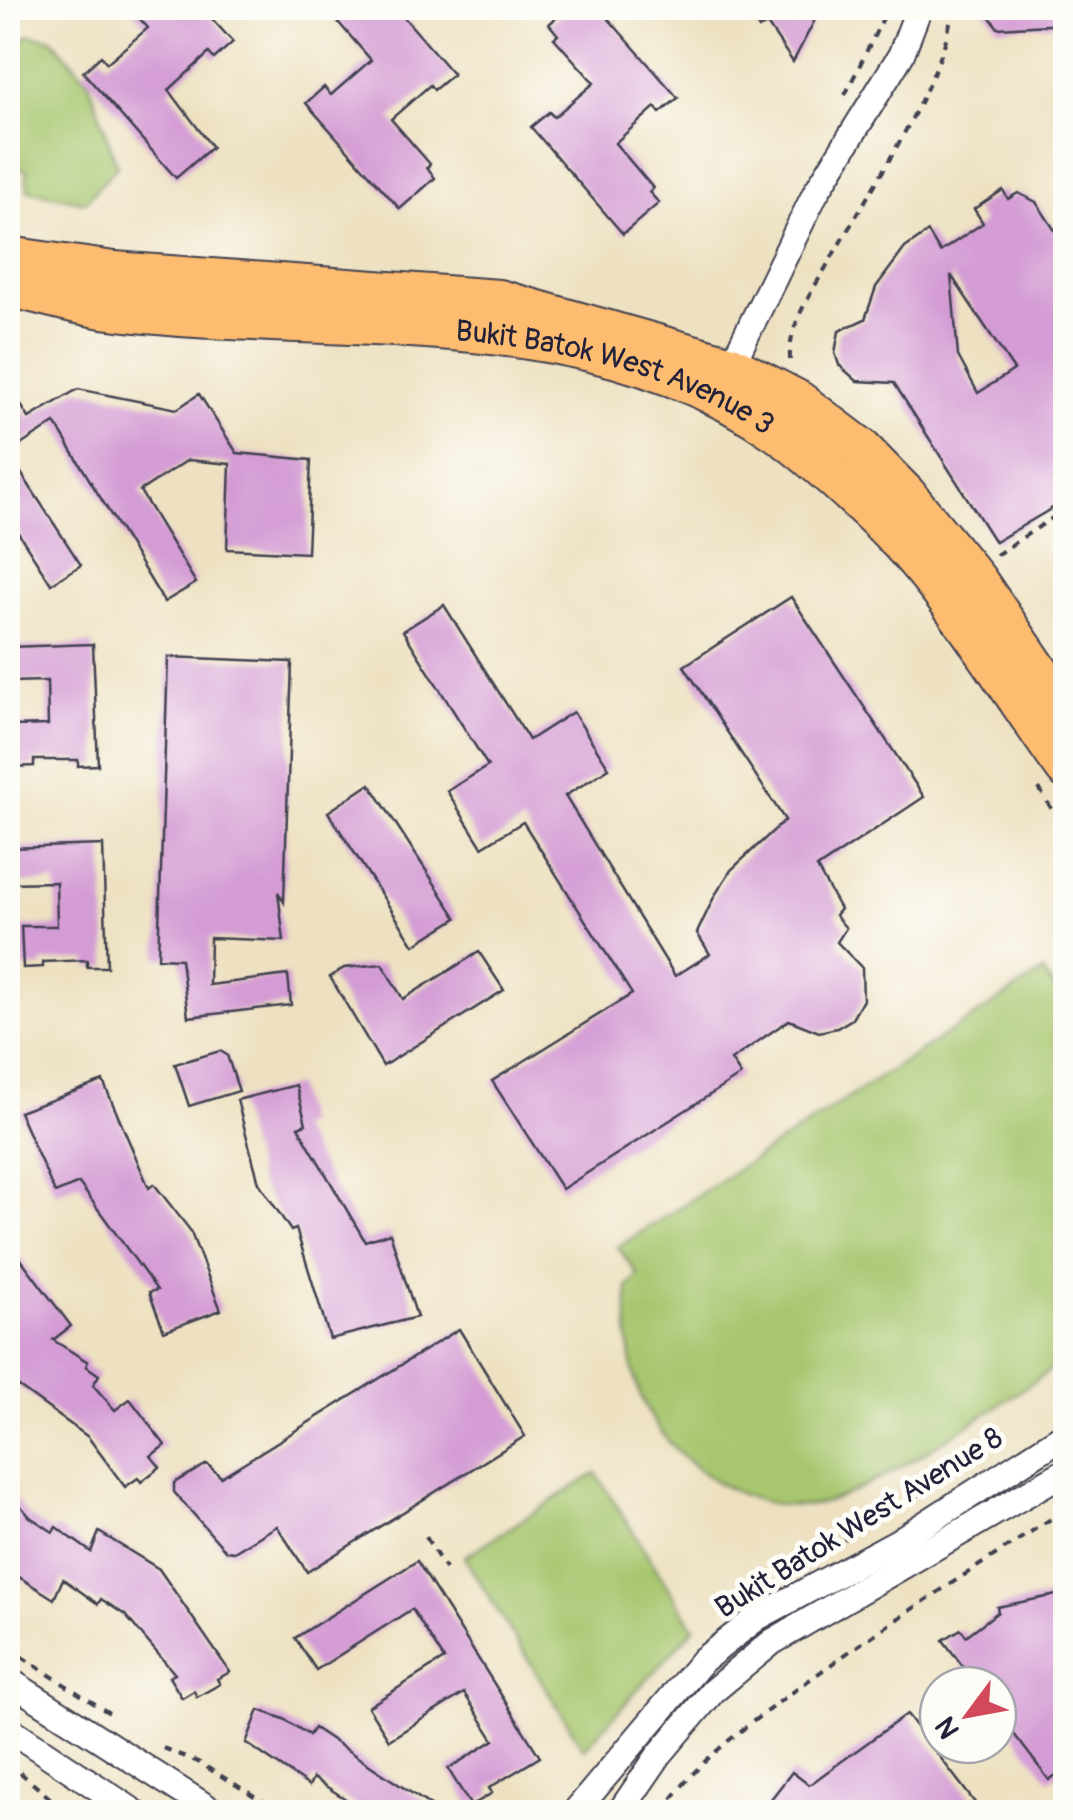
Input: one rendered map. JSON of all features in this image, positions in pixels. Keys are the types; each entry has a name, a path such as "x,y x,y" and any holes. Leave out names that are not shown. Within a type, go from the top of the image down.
{"main road":[{"name":"Bukit Batok West Avenue 3","path":"8,257 114,272 499,300 724,382 882,523 989,656 1052,778"},
{"name":"Bukit Batok West Avenue 3","path":"8,286 102,308 503,333 798,400 859,447 906,495 976,580 1066,712"}],"street":[{"path":"724,382 814,194 901,55 919,8"},
{"name":"Bukit Batok West Avenue 8","path":"576,1812 703,1660 758,1617 897,1542 1066,1434"},
{"name":"Bukit Batok West Avenue 8","path":"620,1812 704,1701 772,1642 1066,1471"},
{"path":"8,1680 214,1812"},
{"path":"8,1728 134,1812"}],"path":[{"path":"838,109 888,8"},
{"path":"790,367 797,318 911,116 936,63 952,8"},
{"path":"988,560 1066,509"},
{"path":"1052,778 1066,833"},
{"path":"663,1812 684,1779 723,1744 851,1650 1066,1509"},
{"path":"426,1536 445,1569"},
{"path":"8,1648 112,1715"},
{"path":"159,1747 198,1762 282,1812"},
{"path":"8,1762 66,1812"}],"green space":[{"path":"29,35 52,39 89,82 117,166 85,202 28,190 26,170 8,162 8,49"},
{"path":"1043,972 1065,1004 1065,1361 904,1465 838,1498 813,1505 778,1504 745,1496 714,1480 668,1441 643,1402 628,1336 628,1286 638,1275 618,1247"},
{"path":"596,1473 694,1628 584,1749 464,1557"}],"building":[{"path":"130,8 202,8 233,42 214,59 209,53 169,90 212,147 176,178 83,72 101,56 107,63 148,28"},
{"path":"326,8 396,8 453,74 434,90 430,85 391,119 430,164 427,168 435,178 400,209 306,103 324,87 331,95 371,60"},
{"path":"568,8 599,8 678,98 660,113 655,107 615,143 653,188 649,192 659,203 623,234 531,127 549,112 554,117 594,83 554,38 558,35 549,24"},
{"path":"745,8 821,8 793,62 767,24 759,29"},
{"path":"983,8 1066,8 1066,24 998,28"},
{"path":"1003,190 1008,199 1018,193 1036,202 1066,247 1066,500 995,542 894,383 857,381 839,365 835,353 839,331 865,319 876,287 905,248 928,232 940,252 983,223 974,209","holes":["951,275 1014,370 978,393 958,356"]},
{"path":"8,384 29,418 78,389 177,409 199,394 237,453 311,460 307,553 227,549 230,464 188,460 140,491 196,583 164,602 55,423 8,453"},
{"path":"8,453 81,565 51,584 8,517"},
{"path":"791,597 924,797 817,868 840,909 835,915 846,928 837,942 862,968 863,1000 852,1019 837,1028 819,1032 789,1020 731,1060 741,1075 562,1189 492,1081 632,994 523,822 482,847 447,791 488,766 403,631 444,605 529,740 573,712 609,768 565,796 675,976 710,954 697,933 715,895 731,870 785,820 684,666"},
{"path":"93,644 98,765 78,766 78,760 34,760 34,766 13,767 12,726 48,725 47,681 8,682 8,647"},
{"path":"168,657 292,662 284,902 278,892 284,941 210,938 209,985 288,975 291,1005 188,1017 181,959 158,958"},
{"path":"370,784 457,918 414,945 328,812"},
{"path":"103,845 107,967 87,967 87,960 43,962 43,967 23,968 21,926 57,926 56,882 8,883 8,848"},
{"path":"479,952 504,990 383,1066 330,977 344,968 382,964 403,999"},
{"path":"220,1051 227,1055 239,1091 189,1106 175,1064"},
{"path":"103,1081 149,1188 154,1184 190,1230 221,1310 164,1331 149,1292 157,1290 79,1183 55,1193 19,1112"},
{"path":"296,1085 306,1124 298,1127 365,1241 390,1233 417,1317 330,1339 296,1229 291,1231 259,1183 237,1100"},
{"path":"8,1242 71,1326 53,1340 88,1362 86,1366 99,1375 93,1385 115,1410 130,1399 165,1445 151,1456 160,1467 141,1482 138,1478 125,1487 88,1437 8,1379 8,1306 16,1300 8,1289"},
{"path":"459,1329 525,1436 307,1572 277,1526 234,1552 226,1551 174,1492 174,1483 207,1464 221,1477"},
{"path":"8,1491 30,1517 53,1532 56,1527 91,1552 99,1532 159,1569 230,1672 217,1679 220,1684 197,1697 194,1691 182,1698 169,1677 175,1674 125,1615 101,1599 98,1604 63,1579 54,1599 8,1570"},
{"path":"417,1561 540,1757 489,1788 492,1793 471,1806 448,1769 494,1740 464,1693 389,1740 368,1707 444,1659 412,1609 316,1670 295,1638"},
{"path":"1066,1593 1066,1768 1049,1780 1018,1739 1018,1665 962,1665 943,1640 961,1629 966,1636 998,1612 997,1607"},
{"path":"259,1710 284,1719 309,1735 314,1728 440,1812 366,1812 313,1778 309,1786 246,1743"},
{"path":"907,1714 918,1728 918,1765 946,1765 982,1812 761,1812 792,1772 809,1785"}]}
